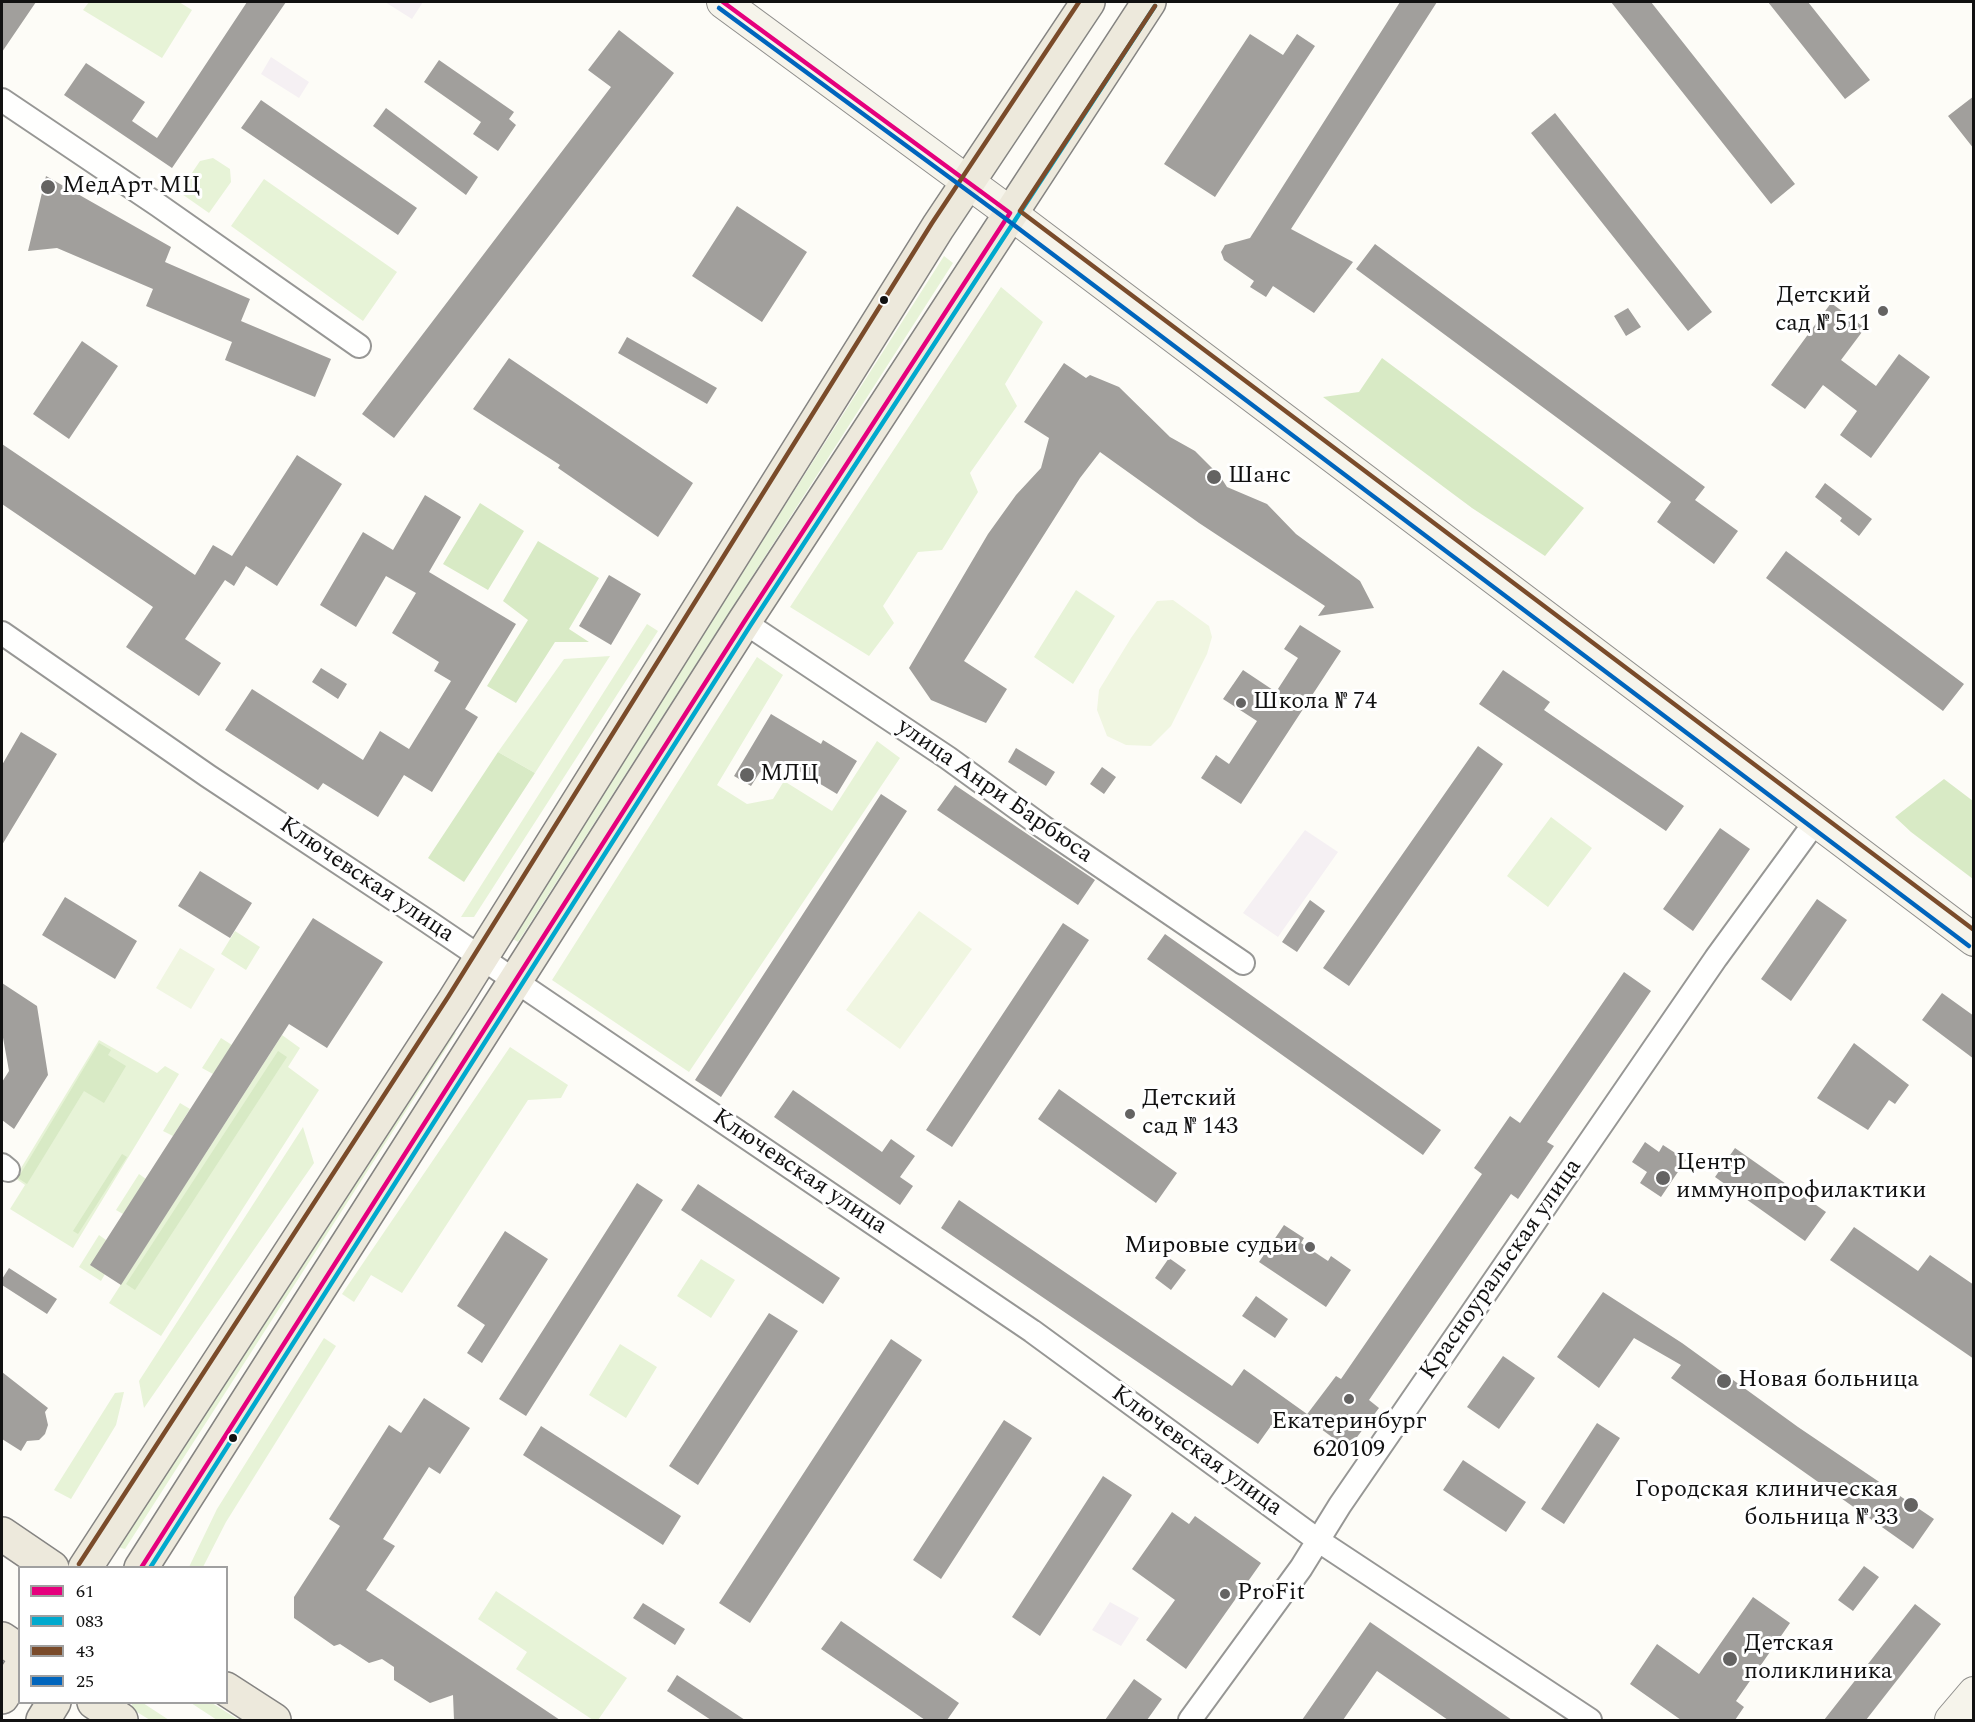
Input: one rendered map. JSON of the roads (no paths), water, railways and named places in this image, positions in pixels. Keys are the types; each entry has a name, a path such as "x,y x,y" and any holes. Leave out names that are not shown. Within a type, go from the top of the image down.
{"main road":[{"path":"723,2 1010,213 1974,940"},
{"path":"86,1566 481,958 968,182 1088,2"},
{"path":"142,1566 744,622 1149,2"},
{"path":"2,1534 49,1566"},
{"path":"2,1639 18,1650"},
{"path":"2,1697 18,1672"},
{"path":"228,1690 274,1720"},
{"path":"1951,1720 1974,1693"},
{"path":"43,1720 53,1704"},
{"path":"97,1704 121,1720"}],"street":[{"path":"2,100 158,205 359,346"},
{"name":"улица Анри Барбюса","path":"744,622 948,758 1043,827 1243,963"},
{"name":"Ключевская улица","path":"2,633 208,776 1032,1331 1319,1541 1590,1720"},
{"name":"Красноуральская улица","path":"1190,1720 1319,1541 1340,1505 1716,958 1816,821"}],"place":[{"name":"МедАрт МЦ","path":"48,187"},
{"name":"Детский сад № 511","path":"1883,311"},
{"name":"Шанс","path":"1214,477"},
{"name":"Школа № 74","path":"1241,703"},
{"name":"МЛЦ","path":"747,775"},
{"name":"Детский сад № 143","path":"1130,1114"},
{"name":"Центр иммунопрофилактики","path":"1663,1178"},
{"name":"Мировые судьи","path":"1310,1247"},
{"name":"Новая больница","path":"1724,1381"},
{"name":"Екатеринбург 620109","path":"1349,1399"},
{"name":"Городская клиническая больница № 33","path":"1911,1505"},
{"name":"ProFit","path":"1225,1594"},
{"name":"Детская поликлиника","path":"1730,1659"}]}
